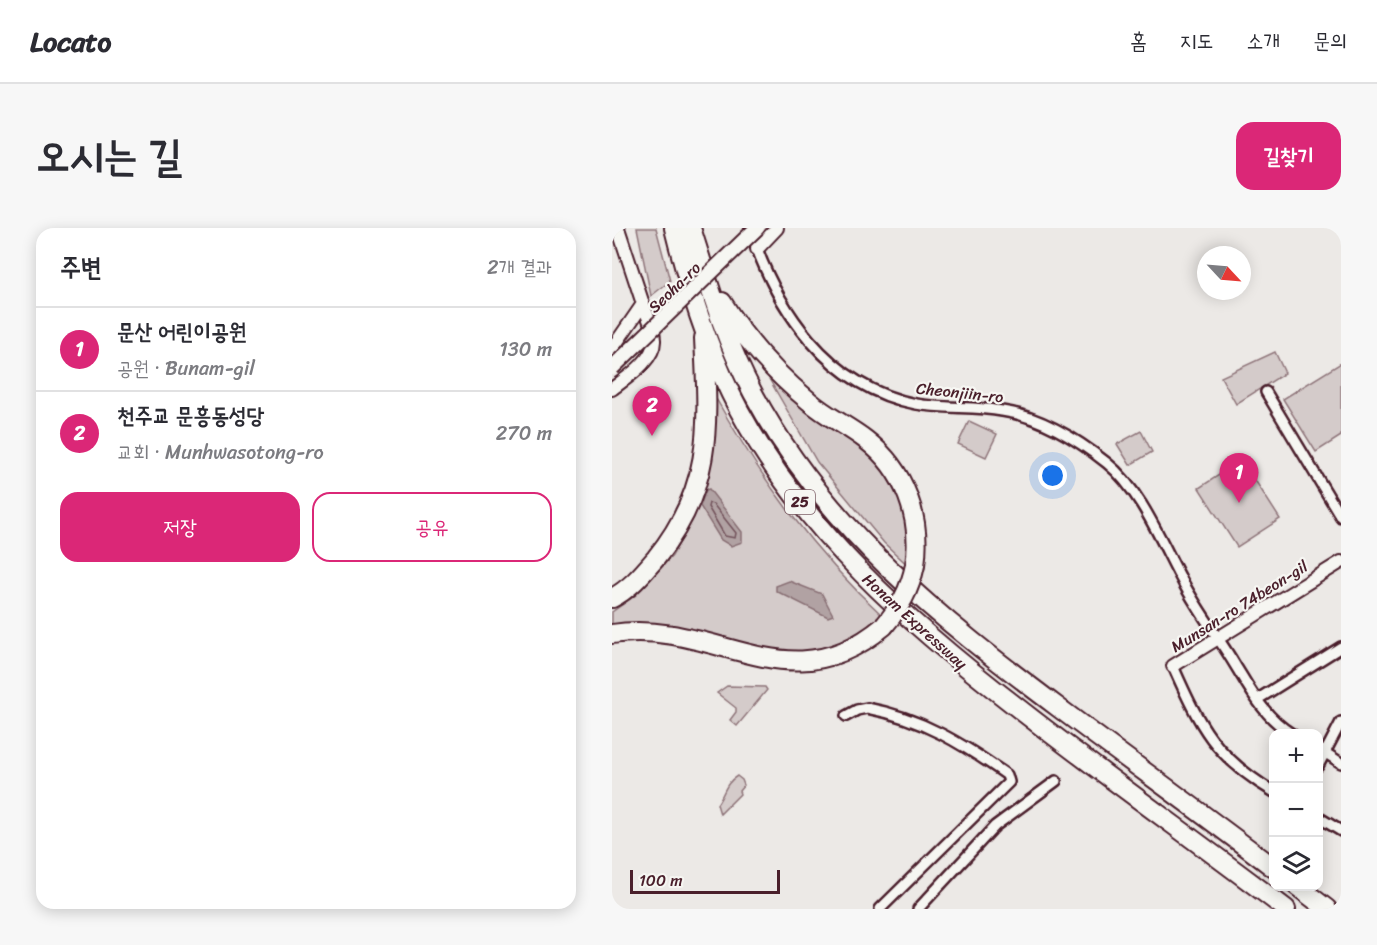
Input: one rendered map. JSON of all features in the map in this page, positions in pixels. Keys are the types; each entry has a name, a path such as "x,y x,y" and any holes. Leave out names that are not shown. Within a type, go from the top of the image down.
{"highway":[{"name":"Honam Expressway","path":"674,228 685,273 739,409 779,474 816,523 887,600 961,664 1076,756 1287,909"},
{"name":"Honam Expressway","path":"692,228 727,339 753,394 790,453 837,517 909,590 965,635 1269,864"},
{"path":"612,634 666,633 786,662 835,657 853,649 884,626 900,607 911,585 918,546 912,504 902,483 869,442 810,402 761,357 739,331 716,287 698,228"},
{"path":"612,598 646,570 672,539 695,494 705,452 707,417 703,321"},
{"path":"1304,891 1327,909"}],"main road":[{"name":"Seoha-ro","path":"612,368 757,228"}],"street":[{"path":"612,389 647,357 654,345 654,337 618,228"},
{"name":"Cheonjiin-ro","path":"750,228 780,299 804,334 823,356 857,382 886,396 915,404 1015,413 1071,439 1106,462 1128,483 1185,587 1266,714 1286,729"},
{"path":"757,249 777,228"},
{"path":"612,349 643,304"},
{"path":"1266,392 1341,517"},
{"name":"Munsan-ro 74beon-gil","path":"1269,789 1232,765 1214,745 1195,716 1173,666 1341,562"},
{"path":"1258,699 1341,647"},
{"path":"846,716 867,708 934,729 960,742 1007,775 1010,782 880,909"},
{"path":"1323,749 1341,722"},
{"path":"1323,751 1341,763"},
{"path":"918,909 995,826 1056,781"},
{"path":"1323,820 1341,831"}],"shaded area":[{"path":"637,228 656,228 670,281 651,296"},
{"path":"1275,352 1285,373 1236,404 1221,377"},
{"path":"1341,363 1341,436 1316,452 1283,399"},
{"path":"768,377 846,425 902,483 914,571 884,543 817,462"},
{"path":"714,395 769,484 811,540 883,616 860,638 818,657 612,629 612,612 636,595 672,556 693,518 711,458"},
{"path":"969,421 997,434 986,457 958,444"},
{"path":"1141,431 1152,452 1130,465 1117,444"},
{"path":"1242,460 1280,519 1237,547 1199,488"},
{"path":"727,686 765,687 767,690 737,726 730,720 736,708 717,693"},
{"path":"737,776 744,785 739,791 740,794 720,814 717,804 727,786"}],"water":[{"path":"709,489 742,532 742,542 731,546 721,540 700,506 706,490"},
{"path":"789,581 822,594 833,615 828,617 776,591 776,586"}],"place":[{"name":"천주교 문흥동성당","path":"652,436"},
{"name":"문산 어린이공원","path":"1239,503"}]}
